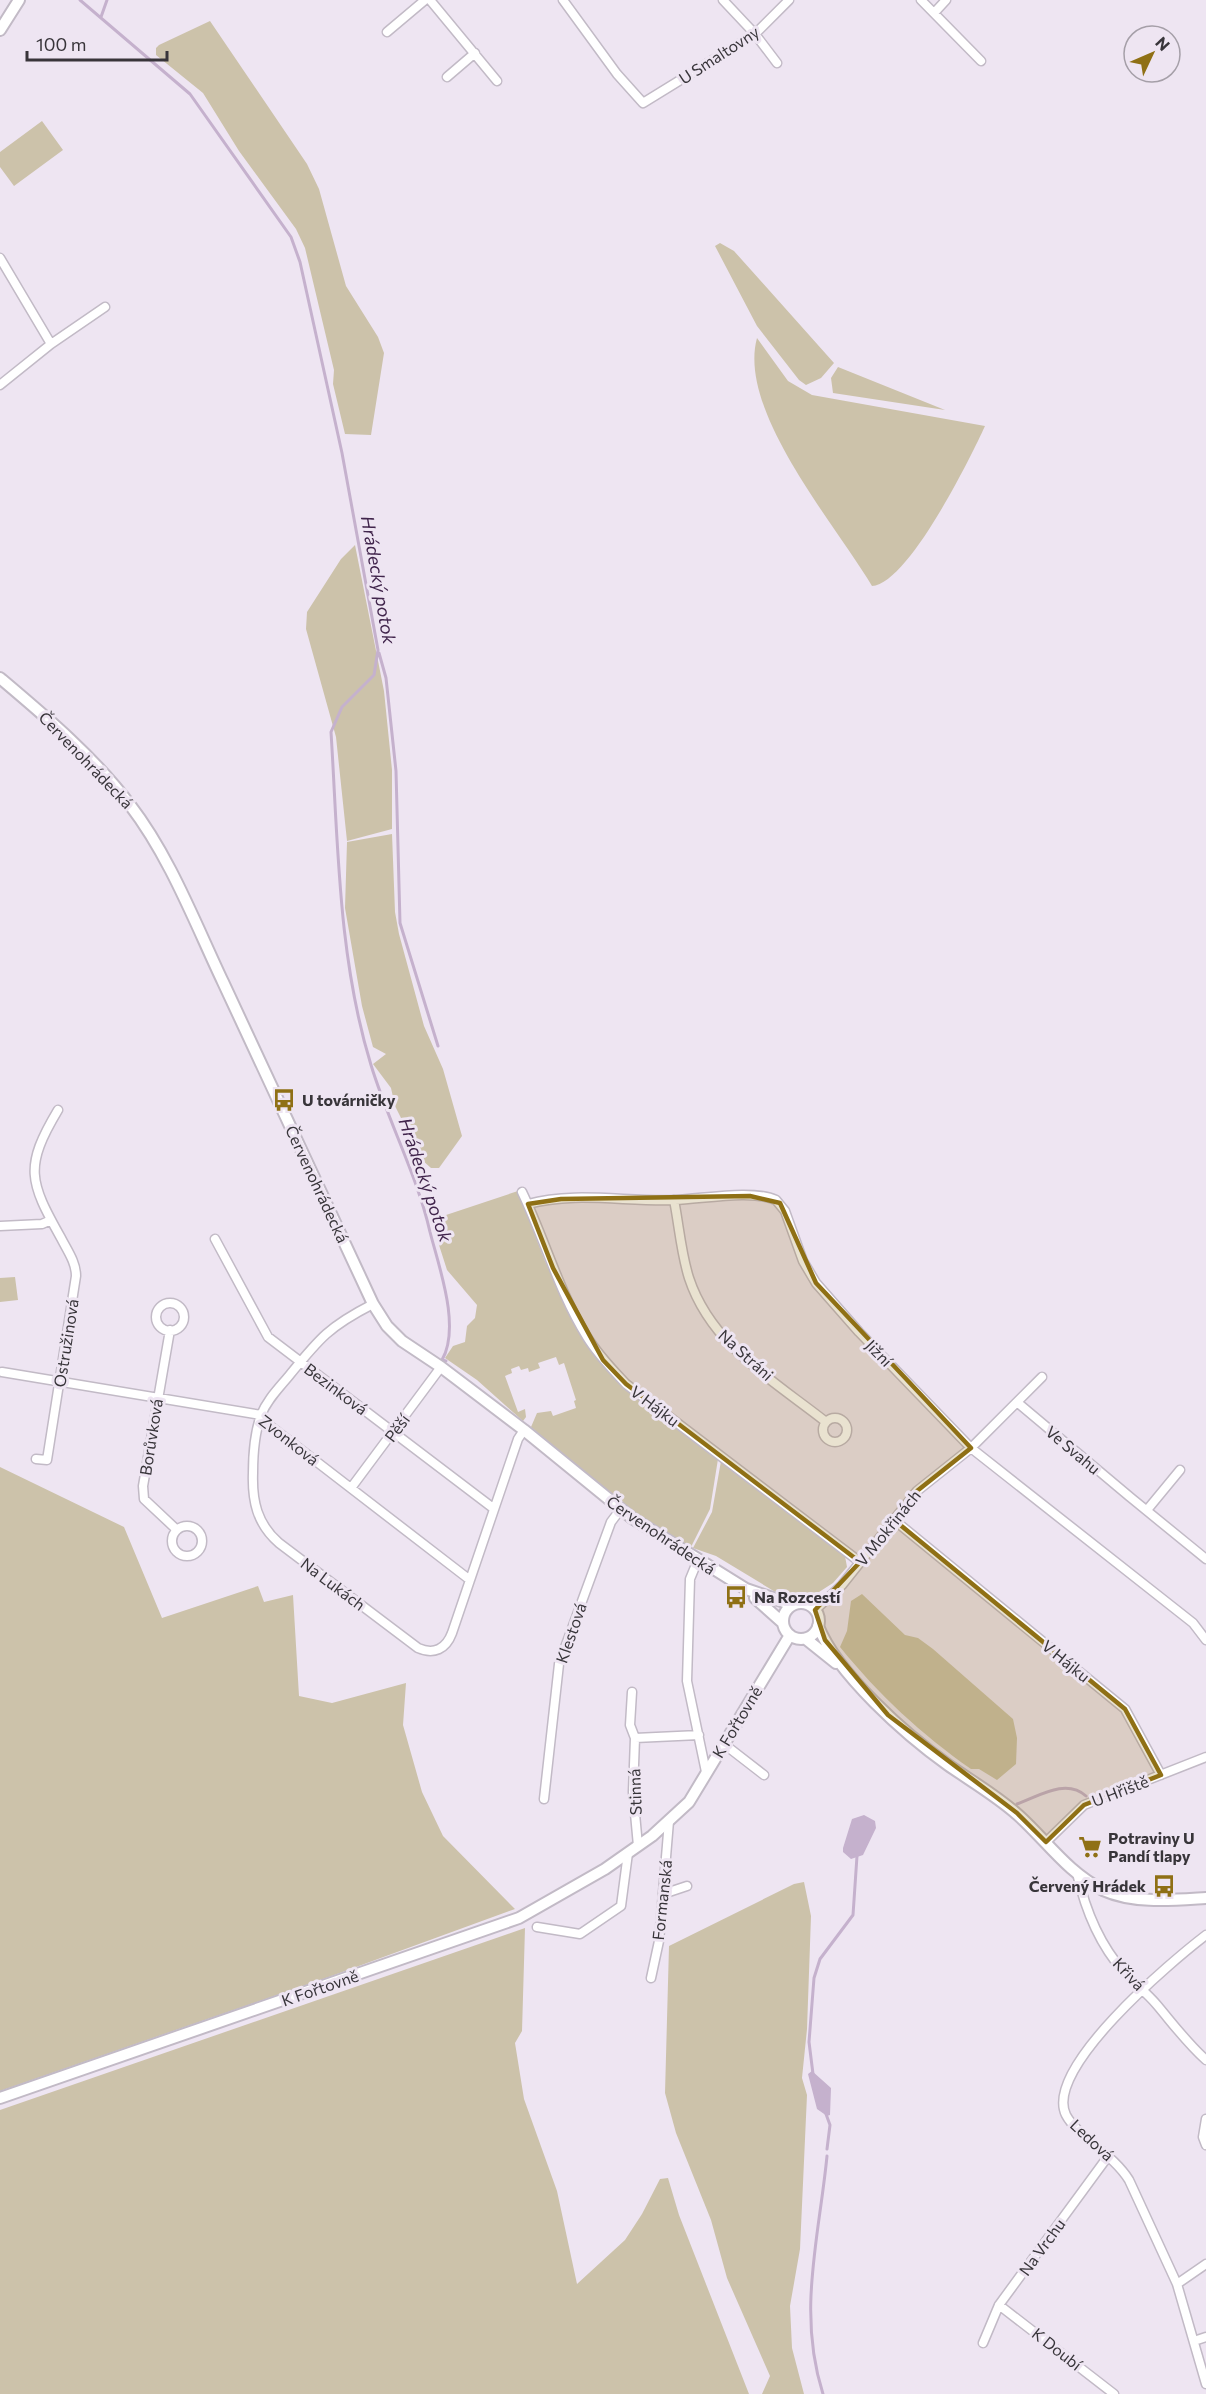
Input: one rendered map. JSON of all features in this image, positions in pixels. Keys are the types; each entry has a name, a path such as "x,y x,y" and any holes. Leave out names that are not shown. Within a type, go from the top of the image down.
{"street":[{"path":"0,30 19,0"},
{"path":"387,32 425,0"},
{"path":"430,0 497,81"},
{"name":"U Smaltovny","path":"563,0 617,74 643,103 755,34 789,0"},
{"path":"723,0 755,34 777,63"},
{"path":"921,0 981,61"},
{"path":"934,13 946,0"},
{"path":"447,77 475,53"},
{"path":"0,258 51,344"},
{"path":"0,279 9,273"},
{"path":"0,385 51,344 105,308"},
{"name":"Červenohrádecká","path":"0,678 47,719 107,778 129,803 150,834 206,946 373,1304 393,1334 524,1430 620,1510 697,1562 746,1589 793,1605"},
{"name":"Ostružinová","path":"36,1459 47,1460 76,1270 51,1220 33,1171 40,1142 58,1110"},
{"name":"V Hájku","path":"522,1192 553,1268 586,1336 611,1368 626,1384 860,1562"},
{"name":"Jižní","path":"528,1204 561,1199 674,1200 750,1196 771,1198 780,1203 803,1261 816,1283 859,1332 971,1448 1193,1623 1206,1640"},
{"name":"Na Stráni","path":"674,1200 688,1275 702,1309 714,1327 748,1362 826,1422"},
{"path":"0,1226 42,1224 51,1220"},
{"name":"Bezinková","path":"215,1239 264,1332 300,1362 493,1508"},
{"name":"Na Lukách","path":"373,1304 333,1326 317,1341 270,1399 261,1415 254,1451 252,1486 260,1521 279,1543 425,1651 441,1649 448,1642 493,1508 518,1439 524,1430"},
{"name":"Borůvková","path":"170,1330 143,1486 144,1499 177,1530"},
{"name":"Zvonková","path":"0,1362 1,1374 60,1380 261,1415 269,1425 470,1580"},
{"name":"Pěší","path":"351,1488 441,1367"},
{"name":"V Mokřinách","path":"815,1610 835,1592 917,1491 971,1448 1042,1377"},
{"name":"Ve Svahu","path":"1018,1403 1206,1559"},
{"path":"1147,1510 1180,1470"},
{"name":"Klestová","path":"543,1799 559,1664 611,1522 620,1510"},
{"name":"V Hájku","path":"893,1519 1125,1709 1161,1775"},
{"path":"697,1562 690,1579 687,1681 706,1772"},
{"name":"Červenohrádecká","path":"746,1589 783,1623"},
{"path":"846,1670 818,1626 815,1610 805,1604 793,1605 786,1612 783,1623 790,1635 806,1639 846,1670 906,1731 1017,1814 1077,1873 1104,1890 1120,1896 1138,1899 1206,1898"},
{"path":"806,1639 813,1635 818,1626"},
{"name":"K Fořtovně","path":"0,2098 519,1918 628,1853 689,1802 790,1635"},
{"name":"Stinná","path":"632,1692 630,1725 635,1738 633,1792 638,1846"},
{"path":"635,1738 699,1735"},
{"path":"724,1744 764,1775"},
{"name":"U Hřiště","path":"1046,1842 1084,1805 1206,1757"},
{"name":"Formanská","path":"651,1978 659,1941 669,1821"},
{"path":"537,1927 580,1934 621,1906 628,1853"},
{"name":"Křivá","path":"1077,1873 1093,1926 1122,1970 1142,1988 1206,2060"},
{"path":"663,1893 687,1886"},
{"name":"Ledová","path":"1206,1935 1142,1988 1116,2015 1093,2045 1062,2094 1067,2116 1121,2166 1129,2180 1177,2284 1206,2384"},
{"path":"1206,2119 1203,2137 1206,2145"},
{"name":"Na Vrchu","path":"983,2343 999,2305 1109,2156"},
{"path":"1177,2284 1206,2264"},
{"name":"K Doubí","path":"999,2305 1114,2394"},
{"path":"1194,2341 1206,2337"}],"highlighted area":[{"path":"750,1196 780,1203 816,1283 971,1448 917,1491 893,1519 1125,1709 1161,1775 1084,1805 1046,1842 1017,1813 888,1715 825,1640 815,1610 860,1562 626,1384 603,1360 553,1268 528,1204 561,1199"}],"shaded area":[{"path":"210,21 307,164 319,189 346,286 378,337 384,353 371,435 345,434 333,384 334,370 305,248 296,229 239,151 203,93 156,55 156,48 159,45"},
{"path":"42,121 63,150 14,186 0,167 0,152"},
{"path":"720,243 734,251 834,363 821,378 806,385 799,380 757,326 715,246"},
{"path":"757,338 788,381 812,395 985,426 936,518 903,565 887,580 872,586 794,467 775,432 761,399 755,367"},
{"path":"838,367 945,410 833,393 831,378"},
{"path":"355,545 384,691 392,770 392,829 347,841 336,737 306,629 307,612 341,559"},
{"path":"392,834 395,912 399,934 424,1026 443,1069 462,1136 439,1168 431,1168 422,1160 395,1106 391,1088 373,1064 386,1054 373,1047 362,1006 345,908 347,842"},
{"path":"518,1191 545,1261 568,1307 632,1393 718,1459 710,1509 691,1547 684,1543 682,1546 626,1509 531,1427 537,1413 551,1411 553,1416 576,1408 574,1401 576,1400 564,1363 559,1365 556,1357 538,1363 540,1368 529,1372 528,1368 521,1370 519,1366 511,1369 512,1373 505,1376 518,1412 525,1409 526,1417 523,1421 477,1380 445,1358 453,1346 465,1342 467,1326 475,1318 477,1305 447,1270 431,1220"},
{"path":"15,1277 18,1300 0,1302 0,1278"},
{"path":"721,1461 845,1556 847,1567 833,1583 819,1592 782,1596 716,1556 693,1548 712,1512"},
{"path":"0,1467 124,1527 162,1618 258,1586 264,1602 293,1595 299,1696 332,1703 406,1683 403,1725 422,1792 443,1836 515,1909 326,1978 0,2091"},
{"path":"862,1594 905,1635 918,1638 933,1649 1013,1719 1017,1738 1016,1764 997,1780 979,1769 971,1769 918,1728 885,1697 840,1647 847,1631 851,1601"},
{"path":"864,1815 875,1821 876,1828 863,1855 851,1859 843,1852 843,1848 852,1819"},
{"path":"804,1882 811,1916 807,2029 802,2078 807,2095 800,2249 790,2306 792,2348 804,2394 762,2394 770,2376 727,2278 711,2220 676,2133 665,2093 669,1946 794,1884"},
{"path":"525,1928 522,2031 515,2043 524,2099 557,2191 577,2284 625,2240 642,2214 660,2179 668,2178 679,2215 749,2394 0,2394 0,2110"},
{"path":"812,2071 831,2088 830,2115 827,2116 817,2109 808,2074"}],"waterway":[{"name":"Hrádecký potok","path":"80,0 190,94 291,237 300,262 342,453 378,650 374,675 342,707 331,732 341,900 346,942 360,1024 371,1065 418,1190 443,1279 449,1314 447,1346 442,1360 446,1361"},
{"path":"101,17 107,0"},
{"path":"379,653 386,678 396,771 400,923 438,1046"},
{"path":"1017,1804 1052,1790 1070,1789 1086,1796"},
{"path":"813,2074 809,2042 814,1978 820,1959 853,1915 857,1856"},
{"path":"826,2114 830,2125 827,2149"},
{"path":"823,2394 815,2364 811,2304 815,2246 827,2156"}],"place":[{"name":"U továrničky","path":"284,1100"},
{"name":"Na Rozcestí","path":"736,1597"},
{"name":"Potraviny U Pandí tlapy","path":"1090,1847"},
{"name":"Červený Hrádek","path":"1164,1886"}]}
